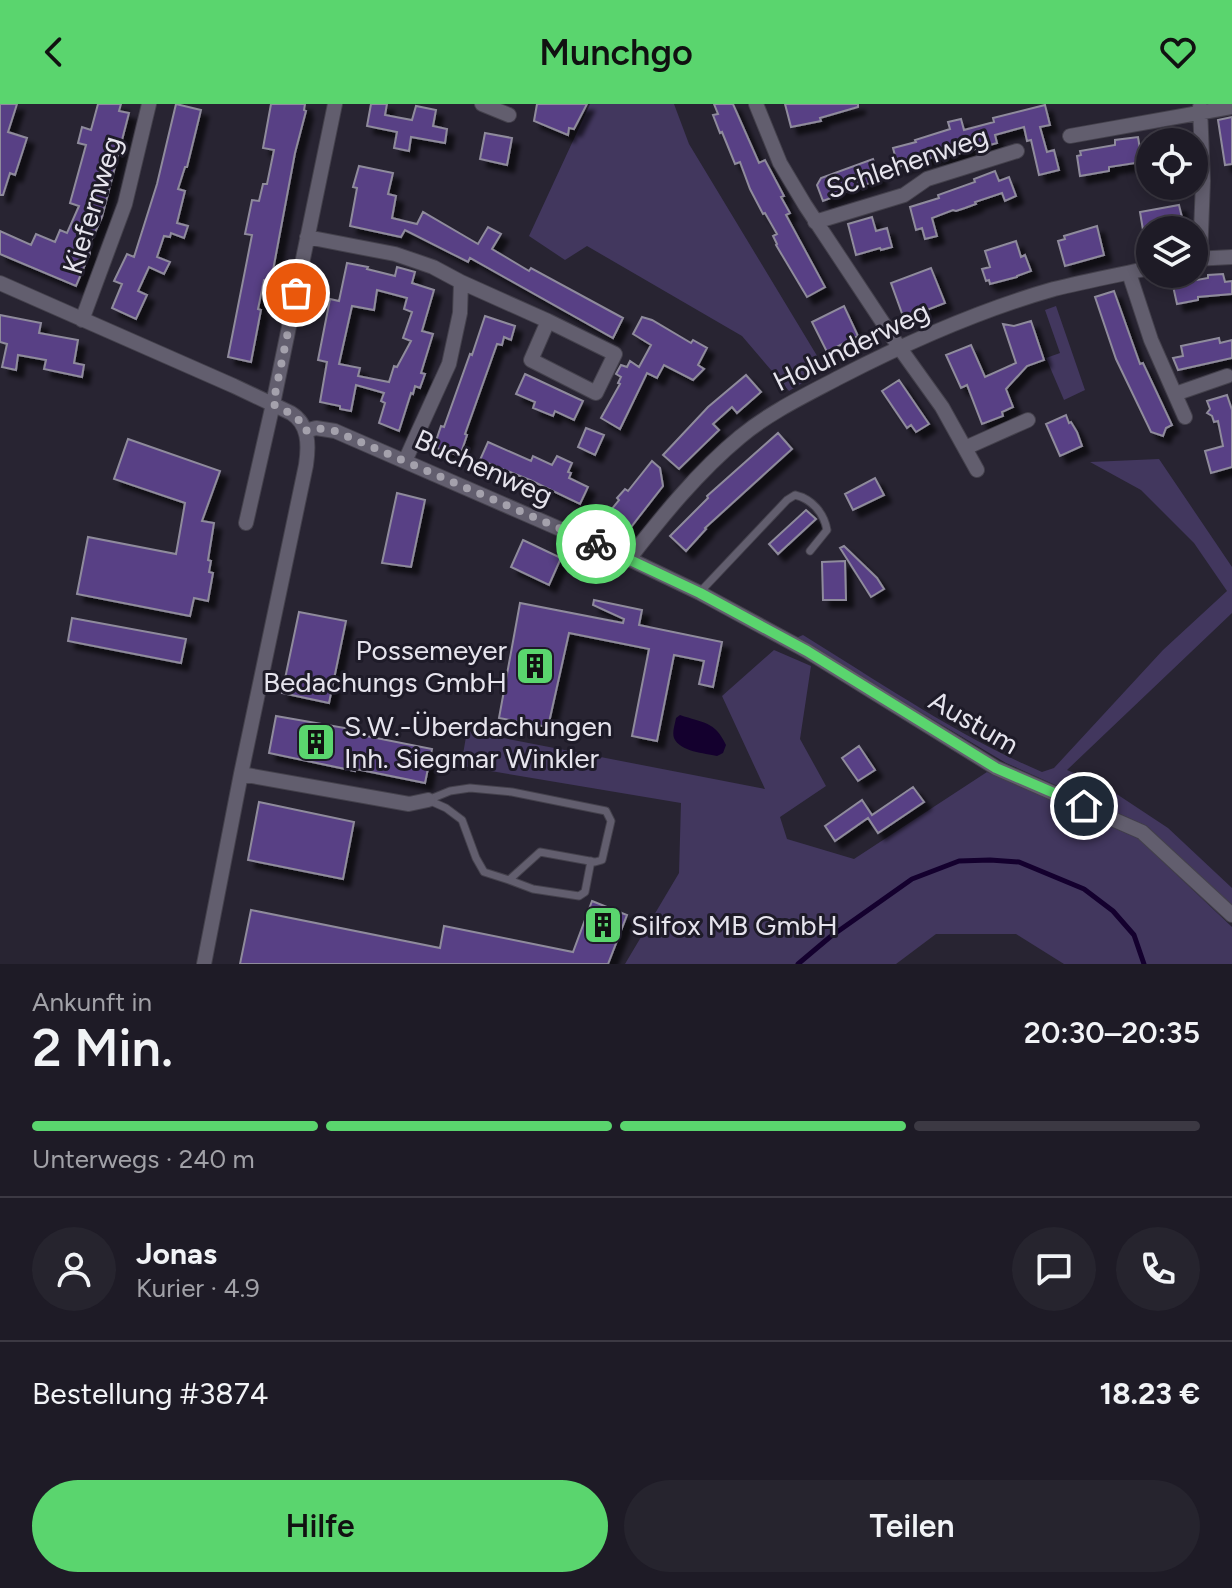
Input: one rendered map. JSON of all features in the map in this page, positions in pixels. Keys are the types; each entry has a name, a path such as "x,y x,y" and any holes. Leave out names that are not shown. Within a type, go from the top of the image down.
{"street":[{"name":"Kiefernweg","path":"82,320 125,204 149,104"},
{"path":"246,523 335,104"},
{"path":"482,104 509,115"},
{"name":"Schlehenweg","path":"756,104 780,163 815,222 942,407 977,470"},
{"path":"1070,136 1200,108 1232,107"},
{"path":"1200,108 1203,181 1200,216"},
{"name":"Schlehenweg","path":"815,222 904,195 927,179 1017,151"},
{"path":"307,237 395,254 433,267 461,282 548,321 615,354 596,393 531,360 548,321"},
{"path":"1208,258 1232,257"},
{"name":"Holunderweg","path":"629,559 675,501 740,437 803,396 899,347 973,317 1054,289 1136,271"},
{"path":"1129,273 1151,340 1185,417"},
{"path":"405,461 449,364 460,313 461,282"},
{"path":"0,283 273,404 297,417 305,431 308,451 306,465 204,964"},
{"path":"1175,394 1227,376"},
{"path":"965,448 1028,420"},
{"name":"Buchenweg","path":"305,431 316,428 335,431 629,559 807,651"},
{"name":"Austum","path":"807,651 996,768 1142,832 1232,915"},
{"path":"241,774 409,804 428,800"}],"lane":[{"path":"700,593 795,495 820,511 826,521 827,530 810,551"},
{"path":"428,800 450,791 470,788 512,792 606,811 611,821 602,860 540,852 509,880"},
{"path":"428,800 462,820 484,872 533,889 579,896 585,892 591,861"}],"shaded area":[{"path":"590,104 674,104 689,144 825,369 789,391 742,336 587,246 565,260 529,236"},
{"path":"1056,306 1085,390 1064,400 1046,358 1060,353 1045,310"},
{"path":"1159,459 1232,567 1232,613 1067,770 1106,787 1168,828 1232,888 1232,906 1147,826 1006,763 796,638 803,635 920,708 1011,758 1042,772 1054,768 1163,650 1227,591 1194,543 1141,490 1090,462"},
{"path":"774,650 811,666 800,739 826,786 780,817 787,839 854,859 987,772 1139,839 1232,927 1232,964 1064,964 1016,934 936,934 896,964 625,964 679,873 681,803 461,766 467,731 765,789 722,696"},
{"path":"680,715 713,727 726,745 723,753 717,756 700,753 677,743 673,731 676,718"}],"building":[{"path":"0,104 17,104 8,132 27,138 15,175 10,173 3,195 0,195"},
{"path":"98,104 121,104 119,111 129,113 102,217 76,286 0,254 0,231 31,245 36,234 55,242 60,230 67,233 79,206 70,203 86,145 78,143 82,127 91,130"},
{"path":"176,104 201,110 187,167 178,189 185,191 177,223 188,226 184,238 171,233 170,237 164,236 157,257 170,262 164,274 149,267 138,291 147,295 136,319 112,308 122,284 114,281 127,254 134,257 157,184"},
{"path":"271,104 305,104 306,111 271,281 264,280 251,362 228,357 252,235 245,234 252,200 259,201 263,184 267,184 274,150 263,148"},
{"path":"371,104 387,104 385,115 412,120 416,106 436,110 433,126 447,129 445,143 411,137 409,151 394,148 397,132 367,126"},
{"path":"537,104 587,104 574,129 569,128 568,135 534,121"},
{"path":"714,104 733,104 759,163 765,160 784,196 781,197 790,213 786,215 825,287 807,297 776,245 773,236 777,234 750,189 740,162 735,164 720,133 713,115 718,114"},
{"path":"785,104 858,104 858,107 820,118 821,121 791,127"},
{"path":"1045,105 1050,125 1040,127 1047,152 1054,150 1059,170 1039,175 1031,140 1027,141 1024,127 995,135 997,143 898,167 893,148 950,129 948,122 961,119 964,130 994,122 993,118"},
{"path":"1232,117 1232,164 1225,165 1218,120"},
{"path":"485,133 512,138 507,165 480,159"},
{"path":"1136,137 1136,163 1080,176 1077,156 1081,155 1080,151 1115,145 1115,140"},
{"path":"873,159 880,179 823,201 817,185 821,178"},
{"path":"359,166 393,173 388,194 396,196 392,218 417,224 423,212 478,244 488,227 501,234 492,249 623,318 613,338 470,258 468,262 405,230 401,237 350,226 357,188 353,187"},
{"path":"995,171 999,181 1009,177 1016,196 1005,201 1002,193 932,218 937,236 925,239 922,228 916,230 910,207 939,198 938,195"},
{"path":"1179,205 1182,216 1141,216 1140,212"},
{"path":"872,217 876,231 887,228 892,247 856,255 848,224"},
{"path":"1097,226 1104,255 1065,266 1058,241 1065,239 1064,236"},
{"path":"1016,241 1021,257 1025,255 1031,271 990,284 982,269 990,267 985,251"},
{"path":"347,263 395,276 397,267 415,272 412,283 434,290 422,331 433,334 421,373 425,374 420,388 415,386 411,393 399,431 379,423 385,403 381,401 384,393 356,385 351,411 320,402 327,362 318,360 330,299 339,301","holes":["377,290 407,298 404,309 412,312 403,338 411,341 397,367 394,366 389,382 358,376 360,368 339,364 352,306 374,310"]},
{"path":"931,268 945,303 904,319 891,283"},
{"path":"1223,274 1225,282 1232,281 1232,294 1198,297 1198,300 1177,304 1173,288 1208,288 1208,275"},
{"path":"1114,291 1140,364 1143,363 1172,425 1166,428 1163,436 1151,432 1116,359 1095,297"},
{"path":"844,306 858,336 827,352 812,322"},
{"path":"0,315 41,323 39,333 78,340 74,363 84,365 82,377 44,369 46,360 18,355 16,370 2,367 7,344 0,342"},
{"path":"485,316 515,326 511,340 504,337 502,345 497,344 460,456 434,447"},
{"path":"642,317 707,348 698,365 704,369 693,380 664,365 657,378 647,373 620,429 601,418 620,384 621,377 616,374 621,365 627,367 630,361 639,367 651,345 633,334"},
{"path":"1031,321 1044,360 1027,366 1006,389 1013,407 1002,412 1003,416 982,424 967,385 961,388 946,355 971,345 985,377 1016,363 1003,324 1014,326"},
{"path":"1219,338 1220,343 1232,340 1232,358 1178,370 1173,358 1183,356 1181,346"},
{"path":"525,374 583,401 574,420 555,411 553,416 533,408 535,402 516,394"},
{"path":"746,375 761,392 737,413 732,407 713,424 719,430 679,469 663,455 708,407"},
{"path":"899,380 929,424 916,432 911,425 907,428 882,391"},
{"path":"1227,395 1232,410 1232,467 1211,473 1205,451 1223,446 1218,421 1214,422 1207,413 1210,409 1207,401"},
{"path":"1066,415 1082,446 1060,456 1046,424"},
{"path":"586,428 604,435 595,455 578,447"},
{"path":"778,433 792,449 705,528 686,551 670,536 707,496"},
{"path":"128,439 220,471 202,521 214,523 208,560 211,561 209,572 213,573 208,601 194,598 190,616 77,594 88,537 176,554 185,503 114,479"},
{"path":"488,442 531,461 533,456 552,465 557,456 572,463 569,478 588,487 580,504 480,460"},
{"path":"652,461 660,468 663,486 628,531 607,515 619,500 617,498 625,489 628,491"},
{"path":"875,478 884,495 853,510 845,494"},
{"path":"397,493 425,500 411,567 382,563"},
{"path":"806,510 816,519 778,554 769,544"},
{"path":"523,540 561,558 549,585 511,567"},
{"path":"844,546 884,589 871,597 840,548"},
{"path":"845,561 846,600 823,600 822,562"},
{"path":"594,600 642,610 639,625 722,642 713,687 699,684 704,661 674,655 657,741 632,736 649,649 569,633 548,727 499,718 520,603 623,623 624,619 593,605"},
{"path":"299,612 346,621 329,703 282,693"},
{"path":"72,618 186,639 181,663 68,641"},
{"path":"276,716 362,731 361,735 432,749 425,783 269,753"},
{"path":"859,746 875,770 858,781 842,758"},
{"path":"913,787 924,802 878,833 868,818 835,841 825,826 862,800 872,815"},
{"path":"259,802 354,822 343,879 248,860"},
{"path":"592,901 627,915 608,964 240,964 251,910 440,948 444,926 573,952"}],"waterway":[{"path":"798,964 830,937 912,879 959,861 990,860 1019,862 1084,889 1113,911 1134,935 1144,964"}],"way so far":[{"path":"296,293 273,404 297,417 305,431 316,428 335,431 596,544"}],"place":[{"name":"Possemeyer Bedachungs GmbH","path":"535,666"},
{"name":"S.W.-Überdachungen Inh. Siegmar Winkler","path":"316,742"},
{"name":"Silfox MB GmbH","path":"603,925"}],"route":[{"path":"596,544 700,593 807,651 996,768 1084,806"}]}
